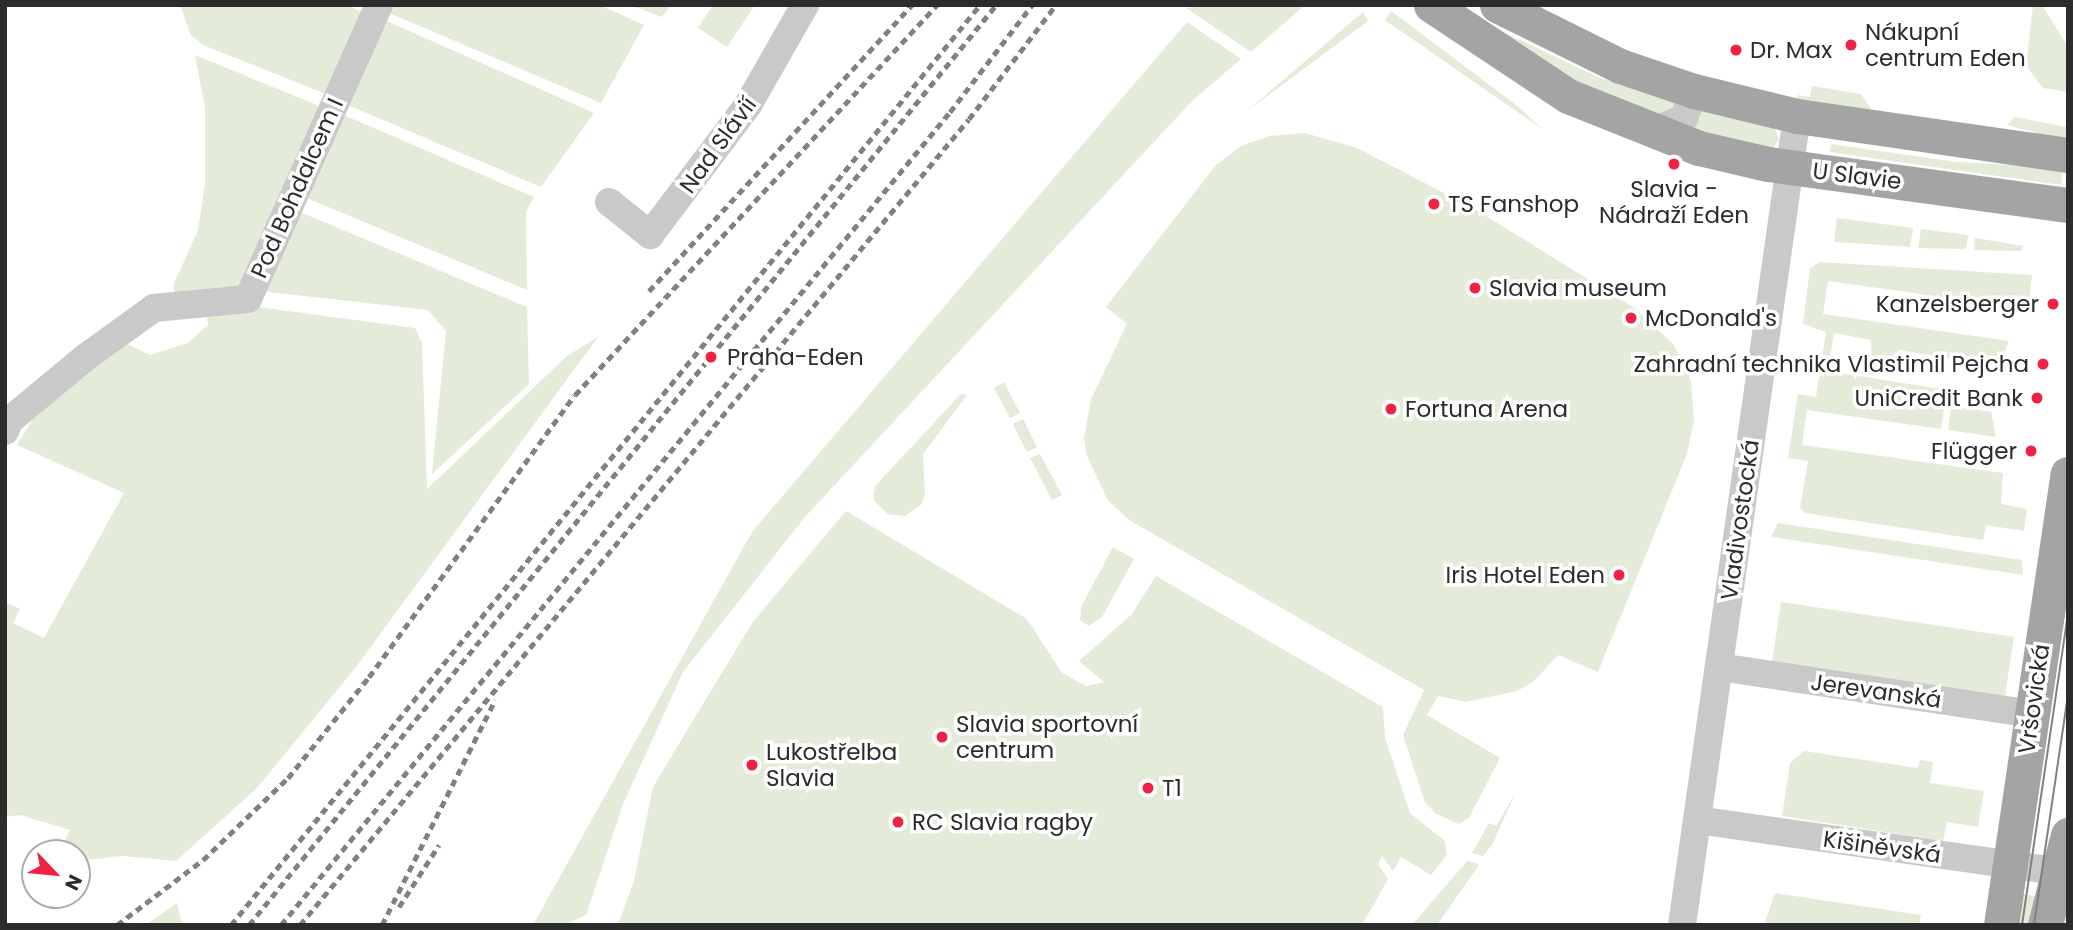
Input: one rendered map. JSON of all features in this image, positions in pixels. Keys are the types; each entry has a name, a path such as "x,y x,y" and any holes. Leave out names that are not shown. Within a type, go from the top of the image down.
{"main road":[{"name":"U Slavie","path":"1431,5 1551,86 1650,132 1736,158 2068,205"},
{"path":"1497,5 1620,66 1694,91 1797,116 2068,155"},
{"name":"Vršovická","path":"2001,925 2068,474"},
{"path":"2046,925 2063,873 2068,835"}],"street":[{"name":"Pod Bohdalcem I","path":"7,423 86,356 154,308 248,299 379,5"},
{"name":"Nad Slávií","path":"609,202 650,235 748,105 805,5"},
{"path":"1650,132 1684,118 1694,91"},
{"name":"Vladivostocká","path":"1682,925 1797,116"},
{"name":"Jerevanská","path":"1719,667 2032,714"},
{"name":"Kišiněvská","path":"1697,820 2063,873"}],"green space":[{"path":"180,5 347,5 366,14 331,96 203,45 191,35"},
{"path":"385,5 600,5 644,25 601,103 389,13"},
{"path":"630,5 671,5 662,17"},
{"path":"713,5 755,5 727,47 698,28"},
{"path":"1214,5 1305,5 1251,52 1186,8"},
{"path":"2033,5 2042,5 2068,47 2068,92 2043,88 2026,66"},
{"path":"1391,11 1520,108 1542,129 1385,20"},
{"path":"1363,12 1368,21 1247,111"},
{"path":"380,18 594,113 541,187 343,103"},
{"path":"1187,22 1241,59 1192,101 804,518 683,672 623,804 586,915 564,925 533,925 752,532"},
{"path":"1491,26 1600,78 1683,101 1665,116 1574,84"},
{"path":"195,55 324,108 237,293 175,293 173,286 198,230 205,184 205,108"},
{"path":"1812,86 1861,94 1872,110 1796,103 1798,95 1810,97"},
{"path":"1699,107 1774,126 1779,140 1772,149 1684,129"},
{"path":"339,113 534,197 526,212 527,290 302,196"},
{"path":"2014,117 2067,127 2068,142 2008,125"},
{"name":"Fortuna Arena","path":"1305,133 1357,148 1473,208 1636,309 1674,345 1691,381 1694,419 1687,454 1598,672 1558,655 1533,682 1517,691 1466,702 1438,696 1427,715 1500,758 1469,818 1459,824 1436,814 1425,802 1403,735 1424,690 1129,520 1107,499 1087,456 1084,438 1091,399 1127,324 1106,307 1216,165 1241,146 1270,136"},
{"path":"1831,144 1957,162 2063,168 2061,185 1830,152"},
{"path":"295,210 527,307 529,384 432,474 446,331 428,310 260,291"},
{"path":"1837,218 1913,228 1910,247 1834,242"},
{"path":"1921,229 1968,235 1966,249 1918,248"},
{"path":"1975,238 2023,246 2022,251 1974,250"},
{"path":"1820,262 2032,275 2028,309 1828,281 1823,314 2009,341 1999,366 1898,350 1895,371 1872,368 1871,340 1834,333 1830,357 1822,359 1826,332 1803,324 1810,268"},
{"path":"258,307 415,328 422,343 427,489 567,356 598,337 356,667 257,788 176,861 123,856 91,859 91,839 66,839 70,830 20,815 5,817 5,602 20,609 13,623 44,638 124,493 17,445 41,405 123,342 150,355 188,343 208,325 206,308"},
{"path":"1820,370 1947,390 1941,429 1807,410 1802,445 2003,473 2001,504 2027,509 2024,531 1986,525 1983,540 1805,513 1800,508 1808,461 1788,458 1798,394 1816,397"},
{"path":"1004,382 1020,413 1010,418 994,388"},
{"path":"961,394 967,395 923,454 925,494 921,505 905,516 887,514 873,499 875,486"},
{"path":"1951,406 1991,412 1996,437 1948,430"},
{"path":"1023,419 1037,447 1027,452 1013,424"},
{"path":"1040,454 1062,495 1052,500 1030,458"},
{"name":"Slavia sportovní centrum","path":"846,511 1027,619 1062,673 1086,686 1104,682 1079,661 1132,614 1156,576 1383,707 1385,738 1410,813 1445,841 1447,855 1431,875 1401,857 1393,871 1382,856 1378,864 1388,879 1362,925 618,925 634,881 653,787 752,623"},
{"path":"1778,523 2022,560 2023,575 1771,537"},
{"path":"1113,547 1134,559 1102,617 1089,626 1080,620 1081,607"},
{"path":"1781,602 2014,637 2005,696 1772,662"},
{"path":"1804,751 1918,768 1920,760 1933,762 1930,783 1984,791 1978,827 1947,822 1943,841 1782,816 1790,763"},
{"path":"1516,792 1492,845 1483,856 1472,853 1489,823 1496,826"},
{"path":"1468,860 1479,865 1437,925 1412,925"},
{"path":"1775,893 1921,915 1919,925 1764,925"},
{"path":"2021,894 2043,897 2039,925 2008,925"},
{"path":"177,903 182,925 146,925 157,917"}],"tram line":[{"path":"2022,925 2068,615"},
{"path":"2034,925 2068,694"}],"railway":[{"path":"649,291 912,5"},
{"path":"117,925 203,860 288,778 369,677 575,395 937,5"},
{"path":"231,925 980,5"},
{"path":"249,925 996,5"},
{"path":"281,925 950,112 1032,5"},
{"path":"300,925 969,119 1056,5"},
{"path":"382,925 495,700"},
{"path":"399,907 439,845"}],"place":[{"name":"Nákupní centrum Eden","path":"1851,45"},
{"name":"Dr. Max","path":"1736,50"},
{"name":"Slavia - Nádraží Eden","path":"1674,164"},
{"name":"TS Fanshop","path":"1434,204"},
{"name":"Slavia museum","path":"1475,288"},
{"name":"Kanzelsberger","path":"2053,304"},
{"name":"McDonald's","path":"1631,318"},
{"name":"Praha-Eden","path":"711,357"},
{"name":"Zahradní technika Vlastimil Pejcha","path":"2043,364"},
{"name":"UniCredit Bank","path":"2037,398"},
{"name":"Fortuna Arena","path":"1391,409"},
{"name":"Flügger","path":"2031,451"},
{"name":"Iris Hotel Eden","path":"1619,575"},
{"name":"Slavia sportovní centrum","path":"942,737"},
{"name":"Lukostřelba Slavia","path":"752,765"},
{"name":"T1","path":"1148,788"},
{"name":"RC Slavia ragby","path":"898,822"}]}
